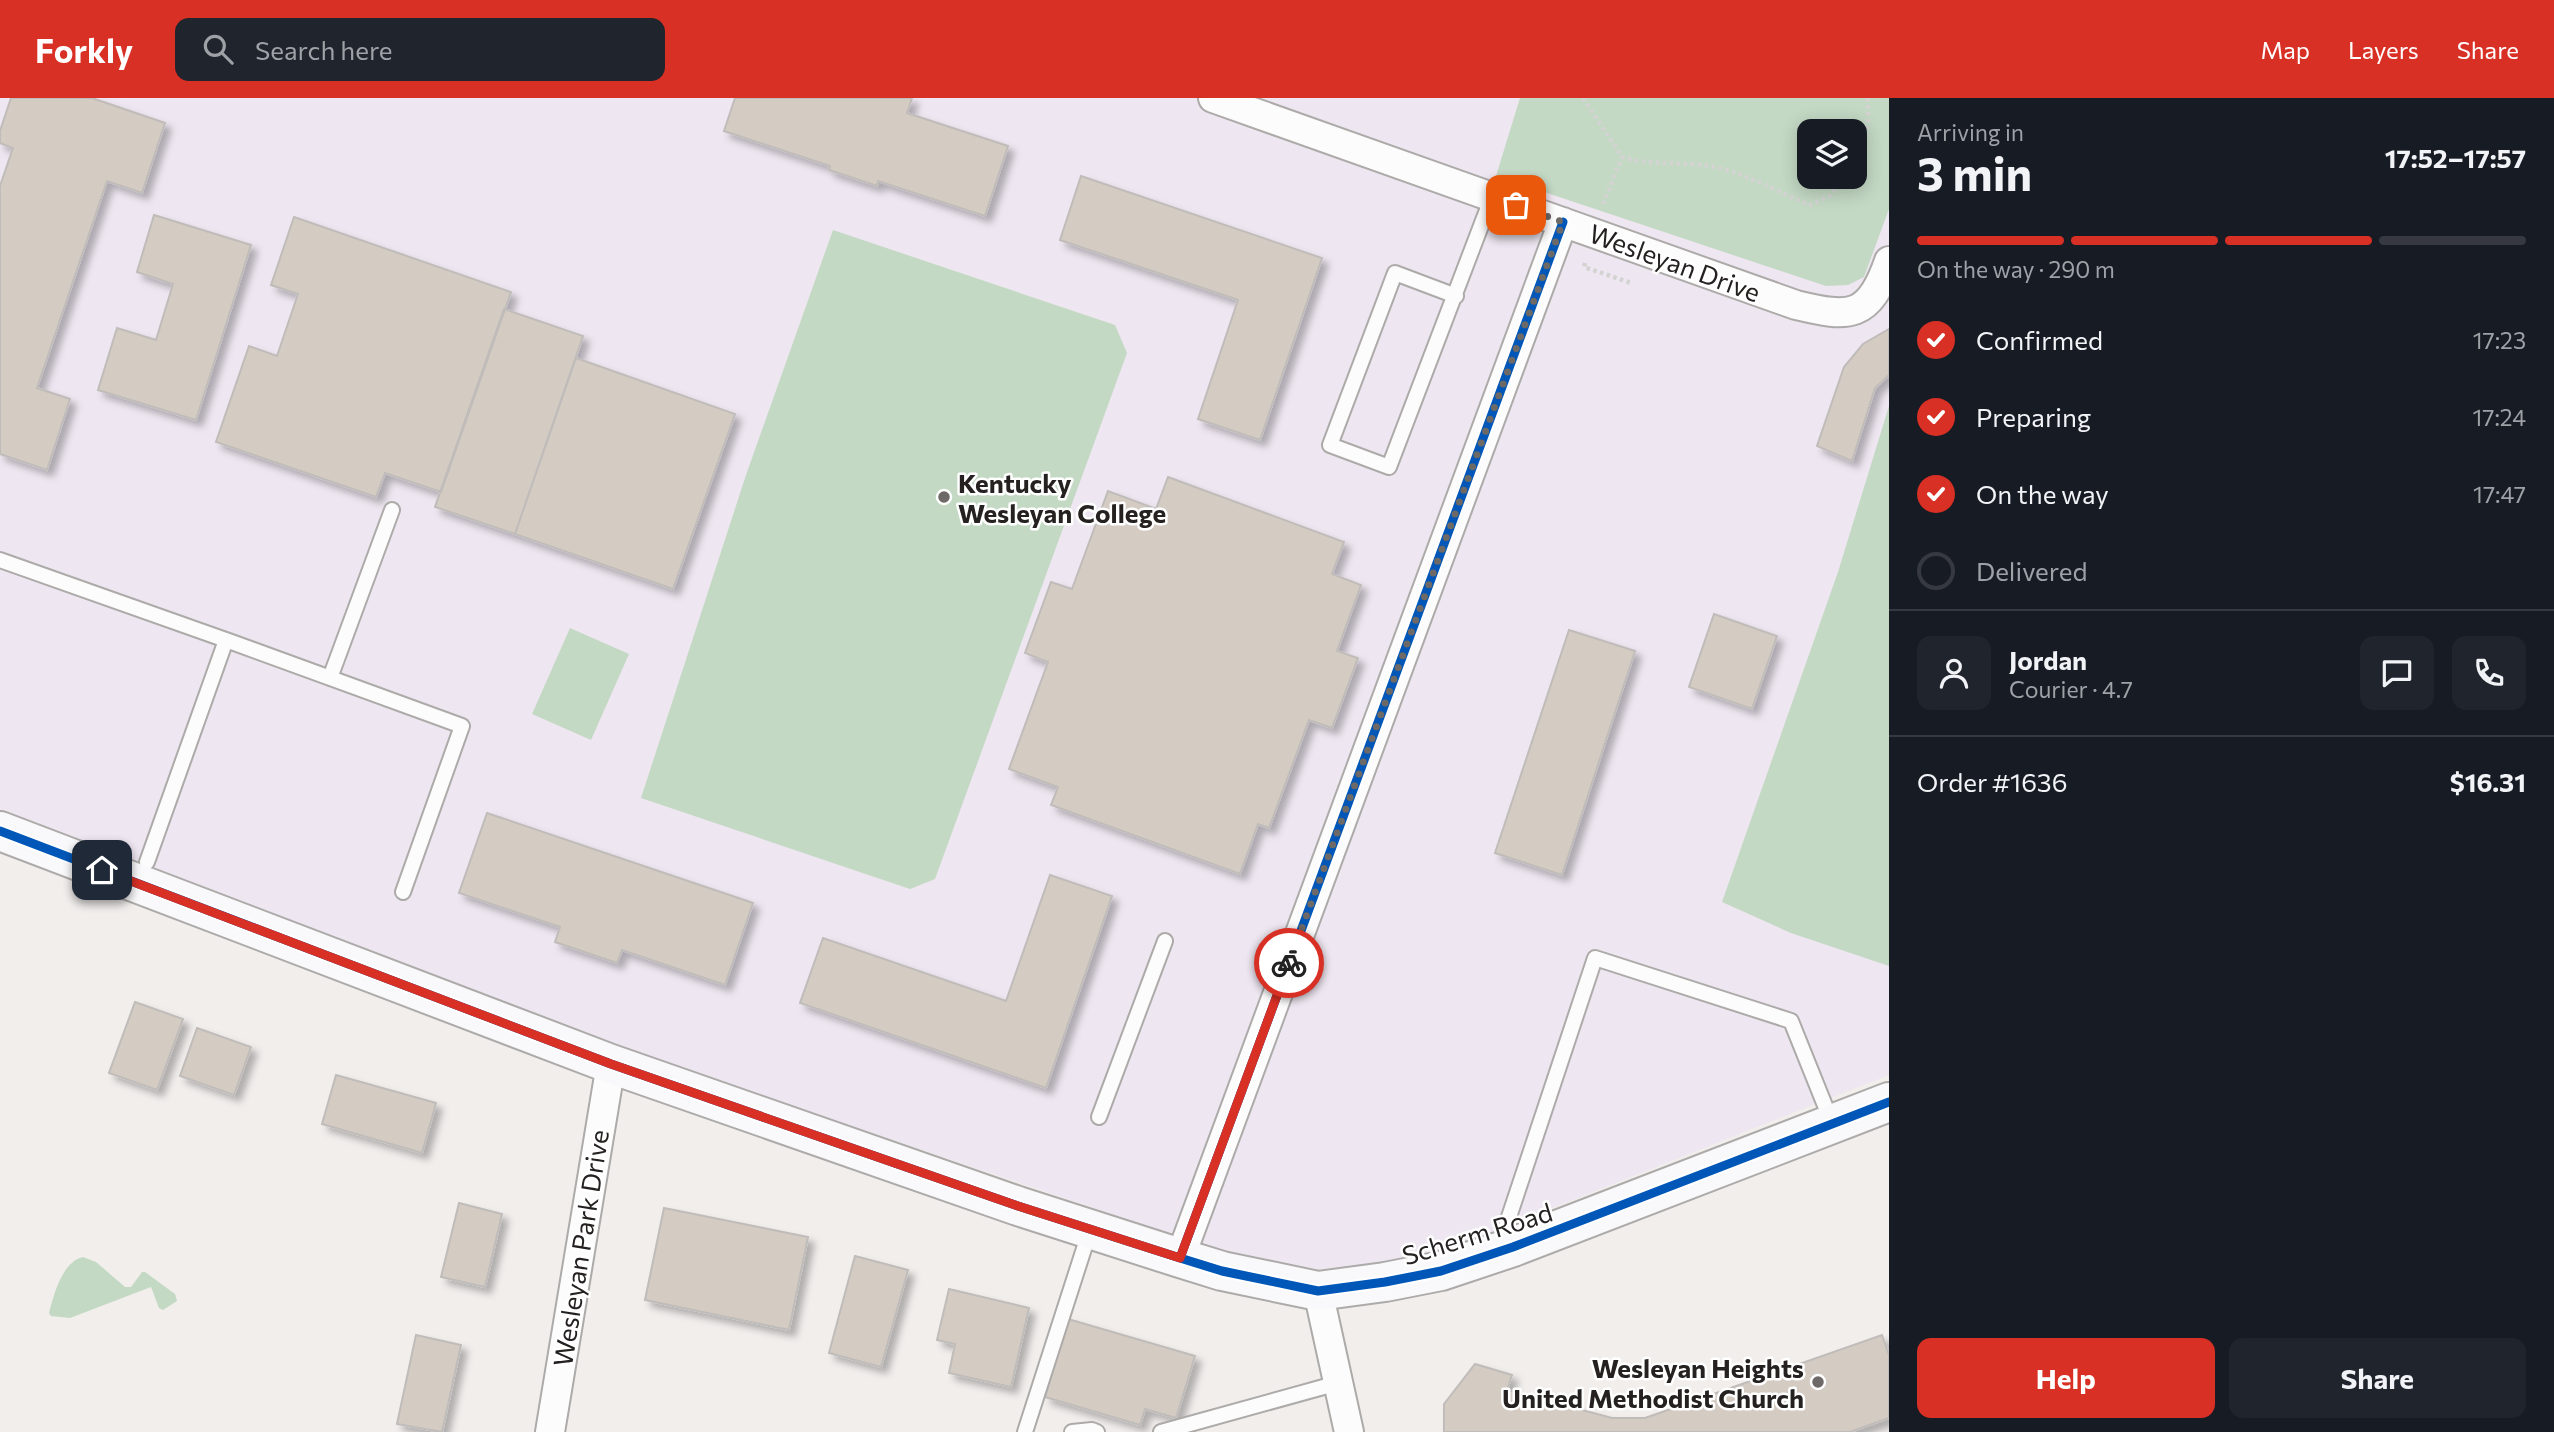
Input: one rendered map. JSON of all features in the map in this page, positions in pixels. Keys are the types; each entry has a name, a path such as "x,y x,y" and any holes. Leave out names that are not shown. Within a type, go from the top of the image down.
{"street":[{"name":"Wesleyan Drive","path":"1213,98 1796,305 1832,314 1851,312 1861,307 1878,291 1889,261"},
{"path":"1180,1258 1563,222"},
{"name":"Scherm Road","path":"0,831 611,1064 1180,1258 1222,1271 1318,1291 1441,1271 1498,1252 1889,1102"},
{"name":"Wesleyan Park Drive","path":"550,1432 611,1064"},
{"path":"1318,1291 1349,1432"}],"lane":[{"path":"1456,296 1395,273 1330,445 1389,467 1456,296 1492,197"},
{"path":"330,678 392,510"},
{"path":"0,560 462,726 403,892"},
{"path":"147,862 226,640"},
{"path":"1099,1117 1165,941"},
{"path":"1498,1252 1595,958 1791,1021 1833,1124"},
{"path":"1025,1432 1090,1229"},
{"path":"1161,1432 1338,1383"},
{"path":"1072,1432 1097,1432"}],"path":[{"path":"1583,98 1622,157 1640,163 1692,164 1721,168 1810,205 1830,196 1836,189"},
{"path":"1867,98 1870,119 1867,133"}],"shaded area":[{"name":"Kentucky Wesleyan College","path":"0,98 1889,98 1889,1075 1469,1241 1373,1264 1311,1270 1244,1259 712,1079 0,818"}],"green space":[{"path":"1520,98 1889,98 1889,209 1864,277 1848,285 1826,286 1496,176"},
{"path":"833,230 1115,325 1127,353 935,879 910,889 641,798 746,475"},
{"path":"1889,406 1889,966 1791,933 1722,902 1838,572"},
{"path":"570,628 629,654 591,740 532,714"},
{"path":"83,1257 96,1262 125,1287 131,1287 142,1272 145,1272 175,1294 177,1301 163,1310 159,1308 151,1287 70,1318 51,1316 49,1313 53,1297 64,1272"}],"building":[{"path":"11,98 92,98 165,123 142,193 107,181 37,388 70,399 47,470 0,454 0,186 13,148 0,143 0,131"},
{"path":"735,98 912,98 907,113 1008,146 985,216 878,181 877,186 829,170 830,166 724,131"},
{"path":"1081,176 1322,258 1260,440 1198,419 1238,300 1060,240"},
{"path":"154,215 251,245 196,420 98,390 117,328 156,340 173,284 137,272"},
{"path":"294,217 511,292 441,492 385,473 376,497 216,442 249,346 277,356 298,294 271,285"},
{"path":"504,309 583,336 515,534 435,507"},
{"path":"1889,329 1889,375 1875,388 1852,461 1817,446 1844,367 1863,344"},
{"path":"576,358 735,414 673,589 515,534"},
{"path":"1168,477 1344,542 1332,574 1361,585 1337,651 1358,658 1332,728 1309,720 1269,828 1258,824 1240,874 1051,805 1058,787 1009,769 1048,662 1025,653 1051,582 1072,589 1108,491 1156,509"},
{"path":"1714,614 1777,636 1752,709 1689,687"},
{"path":"1569,630 1635,651 1562,875 1495,853"},
{"path":"487,813 753,903 725,985 622,950 617,963 555,942 560,927 459,893"},
{"path":"1050,875 1112,896 1046,1088 800,1003 823,938 1006,1001"},
{"path":"135,1002 183,1019 157,1090 109,1073"},
{"path":"197,1028 251,1047 234,1095 180,1076"},
{"path":"336,1075 436,1103 422,1153 322,1124"},
{"path":"459,1203 502,1214 485,1287 441,1277"},
{"path":"664,1208 808,1237 789,1330 645,1300"},
{"path":"855,1256 908,1270 881,1367 829,1353"},
{"path":"949,1289 1029,1308 1011,1387 949,1373 955,1344 937,1340"},
{"path":"1068,1319 1195,1356 1176,1418 1145,1409 1140,1425 1045,1397"},
{"path":"416,1335 461,1345 442,1432 397,1424"},
{"name":"Wesleyan Heights United Methodist Church","path":"1882,1335 1889,1355 1889,1418 1850,1432 1444,1432 1444,1404 1475,1364 1512,1375 1507,1390 1612,1418 1645,1418"}],"cycle path":[{"path":"1180,1258 1563,222"},
{"path":"0,831 611,1064 1018,1206 1222,1271 1318,1291 1441,1271 1513,1247 1889,1102"}],"way so far":[{"path":"1289,963 1563,222 1516,205"}],"place":[{"name":"Kentucky Wesleyan College","path":"944,497"},
{"name":"Wesleyan Heights United Methodist Church","path":"1818,1382"}],"route":[{"path":"102,870 611,1064 1018,1206 1180,1258 1289,963"}]}
